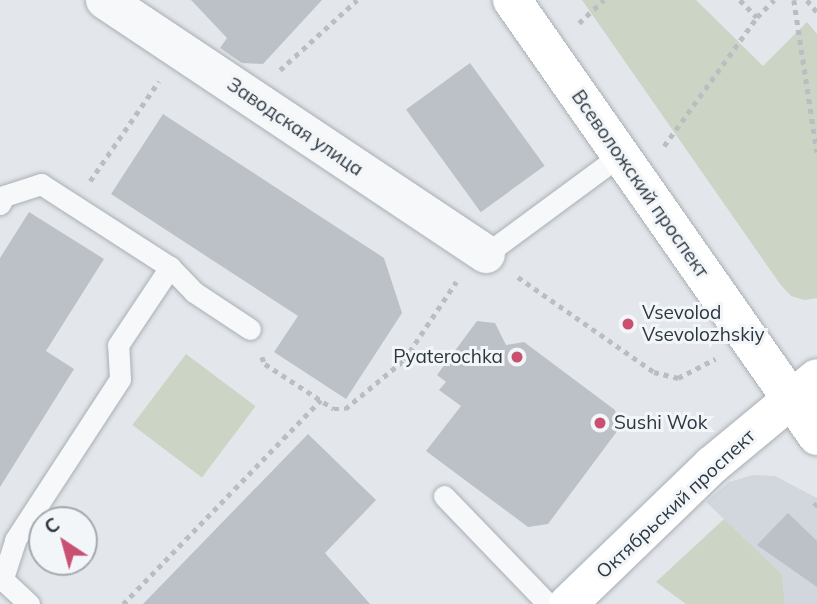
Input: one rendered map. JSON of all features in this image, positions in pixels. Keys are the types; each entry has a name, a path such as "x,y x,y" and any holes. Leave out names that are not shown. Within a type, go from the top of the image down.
{"street":[{"name":"Заводская улица","path":"105,0 482,252"},
{"name":"Всеволожский проспект","path":"512,0 619,156 803,390 817,436"},
{"name":"Октябрьский проспект","path":"568,604 712,465 803,390"}],"lane":[{"path":"482,252 619,156"},
{"path":"0,204 4,196 41,184 170,267 194,292 250,329"},
{"path":"29,604 1,578 15,540 120,379 118,345 170,267"},
{"path":"444,496 548,604"}],"path":[{"path":"276,74 357,0"},
{"path":"579,23 604,0"},
{"path":"740,0 757,17"},
{"path":"664,146 757,17 774,0"},
{"path":"794,0 817,152"},
{"path":"807,0 817,12"},
{"path":"74,205 180,50"},
{"path":"250,329 265,364 334,409 345,409 404,360 482,252 654,372 678,378 719,357"},
{"path":"123,604 321,400"}],"shaded area":[{"path":"753,475 775,476 817,498 817,604 785,604 782,574 706,502 729,482"}],"green space":[{"path":"582,0 696,0 763,66 807,22 817,34 817,298 805,300 791,296 780,284"},
{"path":"186,354 255,406 202,477 132,425"},
{"path":"724,519 782,574 785,604 686,604 656,582"}],"building":[{"path":"191,0 322,0 263,64 242,63 220,48 227,38"},
{"path":"470,63 545,166 481,212 406,109"},
{"path":"163,114 384,258 402,313 346,399 274,352 298,316 111,194"},
{"path":"29,212 104,259 46,351 74,369 0,487 0,258"},
{"path":"477,321 495,323 506,345 524,342 615,410 618,430 548,524 528,527 426,451 461,406 439,390 446,382 437,375"},
{"path":"308,434 376,500 325,553 370,604 143,604"},
{"path":"788,513 817,541 817,587 757,545"}],"place":[{"name":"Vsevolod Vsevolozhskiy","path":"628,324"},
{"name":"Pyaterochka","path":"517,357"},
{"name":"Sushi Wok","path":"600,423"}]}
